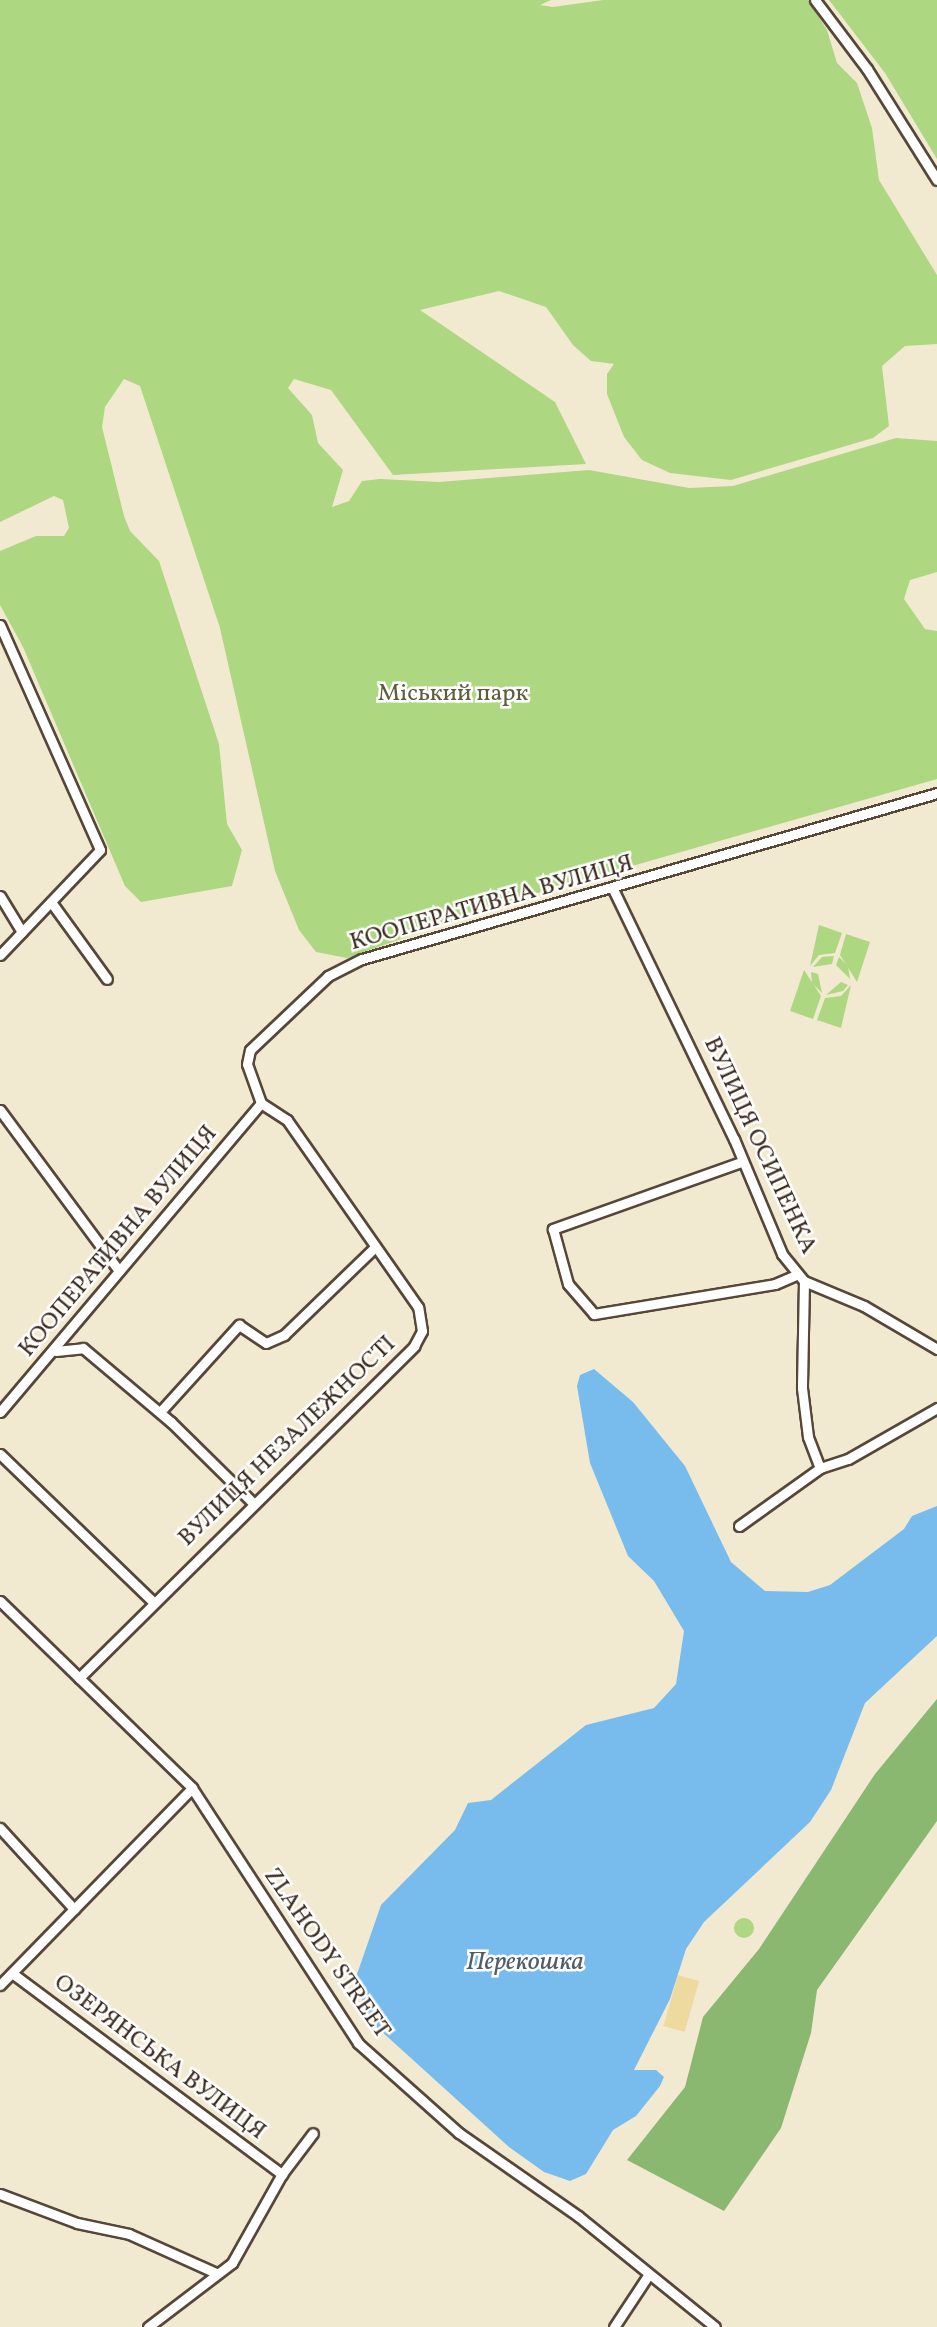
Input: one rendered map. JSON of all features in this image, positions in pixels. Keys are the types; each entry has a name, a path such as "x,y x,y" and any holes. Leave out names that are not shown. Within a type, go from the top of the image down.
{"street":[{"path":"815,0 867,69 937,180"},
{"path":"0,625 100,850 0,955"},
{"name":"КООПЕРАТИВНА ВУЛИЦЯ","path":"1,1408 56,1351 118,1271 261,1103 247,1064 250,1050 328,976 362,959 613,889 937,793"},
{"name":"ВУЛИЦЯ ОСИПЕНКА","path":"613,889 783,1254 801,1277 802,1388 808,1437 820,1468"},
{"path":"0,896 22,932"},
{"path":"51,902 107,979"},
{"name":"ВУЛИЦЯ НЕЗАЛЕЖНОСТІ","path":"79,1678 252,1502 414,1346 422,1331 418,1307 374,1248 287,1120 261,1103"},
{"path":"0,1110 118,1271"},
{"path":"741,1162 553,1229 568,1284 594,1314 775,1284 801,1277 864,1306 937,1348"},
{"path":"160,1412 239,1325 266,1343 284,1335 374,1248"},
{"path":"56,1351 83,1348 160,1412 252,1502"},
{"path":"739,1526 820,1468 857,1455 937,1408"},
{"path":"0,1454 153,1602"},
{"name":"ZLAHODY STREET","path":"0,1601 192,1788 358,2043 459,2133 578,2216 647,2277 715,2327"},
{"path":"0,1985 192,1788"},
{"path":"0,1828 74,1909"},
{"name":"ОЗЕРЯНСЬКА ВУЛИЦЯ","path":"12,1973 282,2174"},
{"path":"147,2327 216,2273 232,2264 282,2174 313,2133"},
{"path":"0,2194 77,2223 129,2234 216,2273"},
{"path":"614,2327 647,2277"}],"green space":[{"name":"Міський парк","path":"0,0 551,0 540,5 553,7 603,0 808,0 827,30 837,63 857,83 872,128 879,180 937,275 937,344 905,346 882,366 889,426 873,438 731,480 670,473 642,460 624,437 607,394 607,374 614,364 591,361 573,345 546,307 499,291 420,310 555,402 586,464 393,475 331,390 294,379 288,388 312,415 318,443 343,470 332,507 349,501 362,481 380,479 439,482 589,470 689,488 733,486 896,438 937,441 937,572 910,580 904,599 925,629 937,631 937,779 506,902 347,958 316,952 299,930 275,871 220,628 140,386 124,379 105,407 102,427 124,516 130,531 159,561 219,744 227,824 242,850 232,886 141,902 125,886 23,647 0,605 0,551 36,536 64,536 69,528 63,500 54,496 0,522"},
{"path":"829,0 937,0 937,159 885,73"},
{"path":"819,925 842,933 835,953 819,955 810,966"},
{"path":"846,934 870,942 857,982 840,955"},
{"path":"834,956 832,964 813,967 822,957"},
{"path":"839,957 848,966 850,979 836,965"},
{"path":"804,970 821,996 813,1019 790,1011"},
{"path":"811,972 818,974 822,993 812,983"},
{"path":"841,982 848,985 843,991 826,995"},
{"path":"851,985 841,1028 817,1020 825,998 841,996"},
{"path":"937,1699 937,1821 817,1990 811,2033 781,2128 724,2211 627,2160 685,2087 703,2017 759,1949 875,1774"},
{"path":"744,1918 751,1921 754,1928 751,1935 744,1938 737,1935 734,1928 737,1921"}],"sand":[{"path":"678,1975 699,1981 685,2032 663,2026"}],"water":[{"name":"Перекошка","path":"594,1369 633,1402 685,1466 731,1562 765,1591 808,1592 830,1585 904,1529 912,1516 937,1506 937,1636 865,1703 831,1790 810,1822 704,1922 686,1949 670,1999 634,2070 656,2070 664,2077 660,2086 636,2116 613,2130 586,2174 570,2181 544,2172 509,2147 370,2021 355,1980 381,1905 455,1830 468,1803 491,1800 586,1725 654,1708 676,1684 684,1631 654,1581 628,1556 590,1463 577,1386 580,1375"}]}
